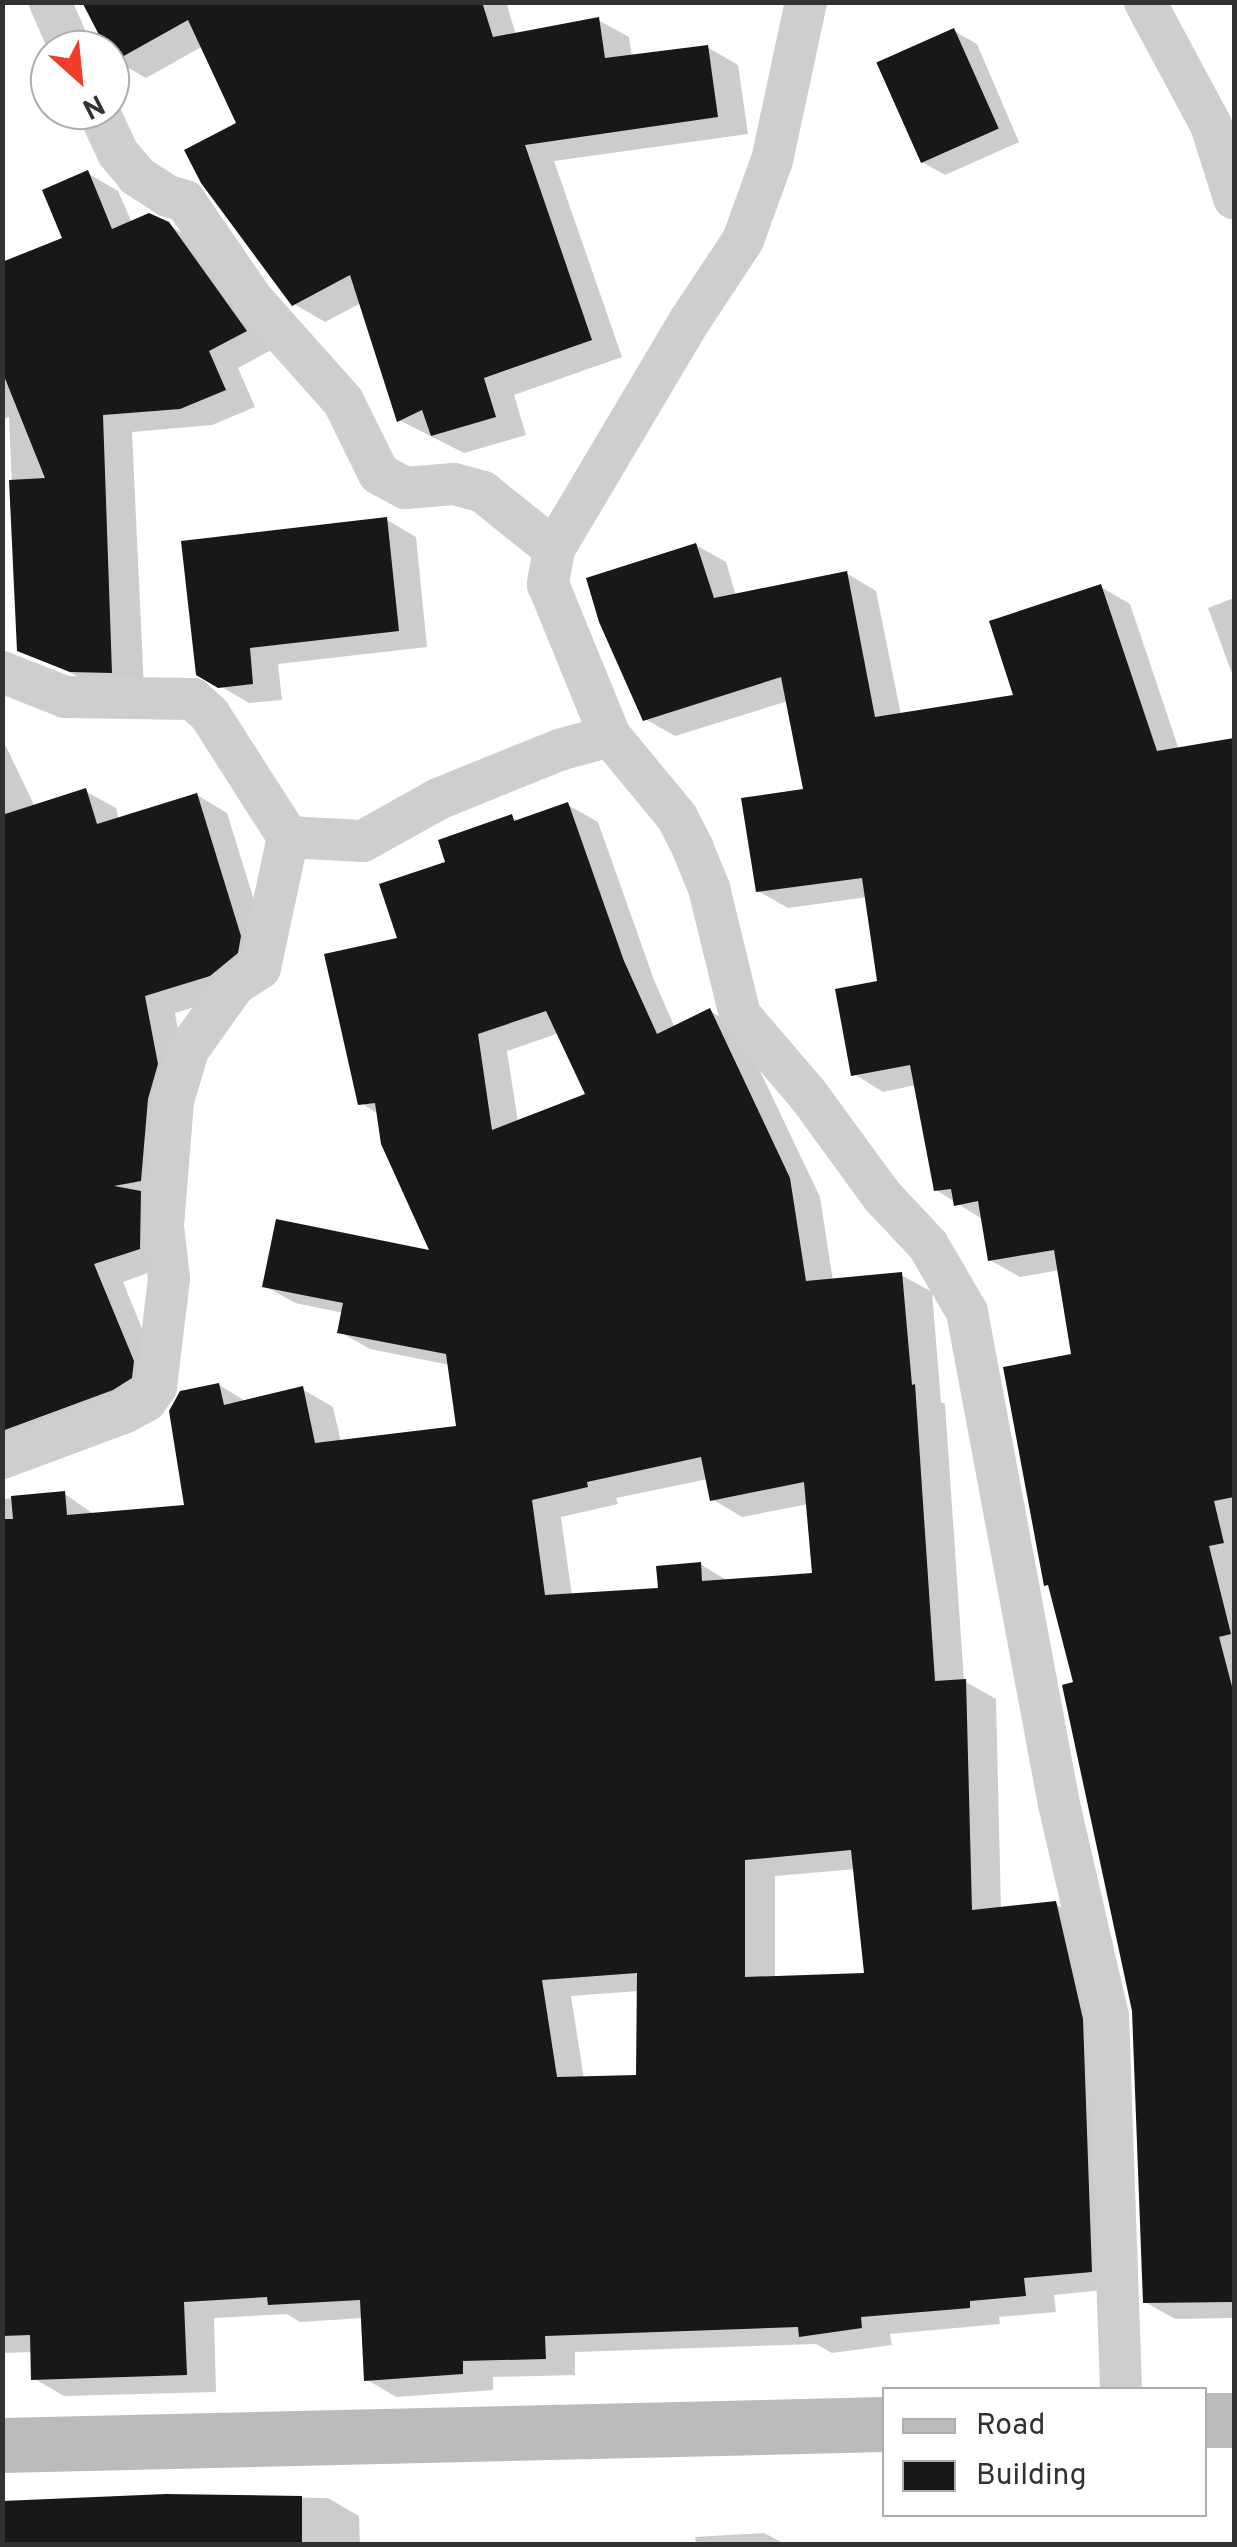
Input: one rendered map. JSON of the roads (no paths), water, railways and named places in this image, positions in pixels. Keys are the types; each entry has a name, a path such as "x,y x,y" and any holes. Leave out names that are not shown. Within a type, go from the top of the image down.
{"street":[{"path":"50,2 62,30"},
{"path":"806,2 772,160 743,240 690,320 554,549 548,584 610,736 677,816 694,849 709,888 740,1015 809,1096 882,1196 928,1244 966,1312 1060,1804 1108,2016 1121,2387"},
{"path":"1145,2 1211,125 1234,198"},
{"path":"107,130 118,153 137,176 151,188 185,201 252,299 343,401 380,474 405,488 454,484 483,492 554,549"},
{"path":"2,672 65,697 193,698 210,715 288,837 260,968 235,984 188,1050 173,1101 163,1226 168,1279 156,1387 146,1400 123,1413 2,1458"},
{"path":"288,837 363,841 438,799 560,750 610,736"},
{"path":"1207,2420 1234,2420"},
{"path":"2,2445 882,2424"}]}
